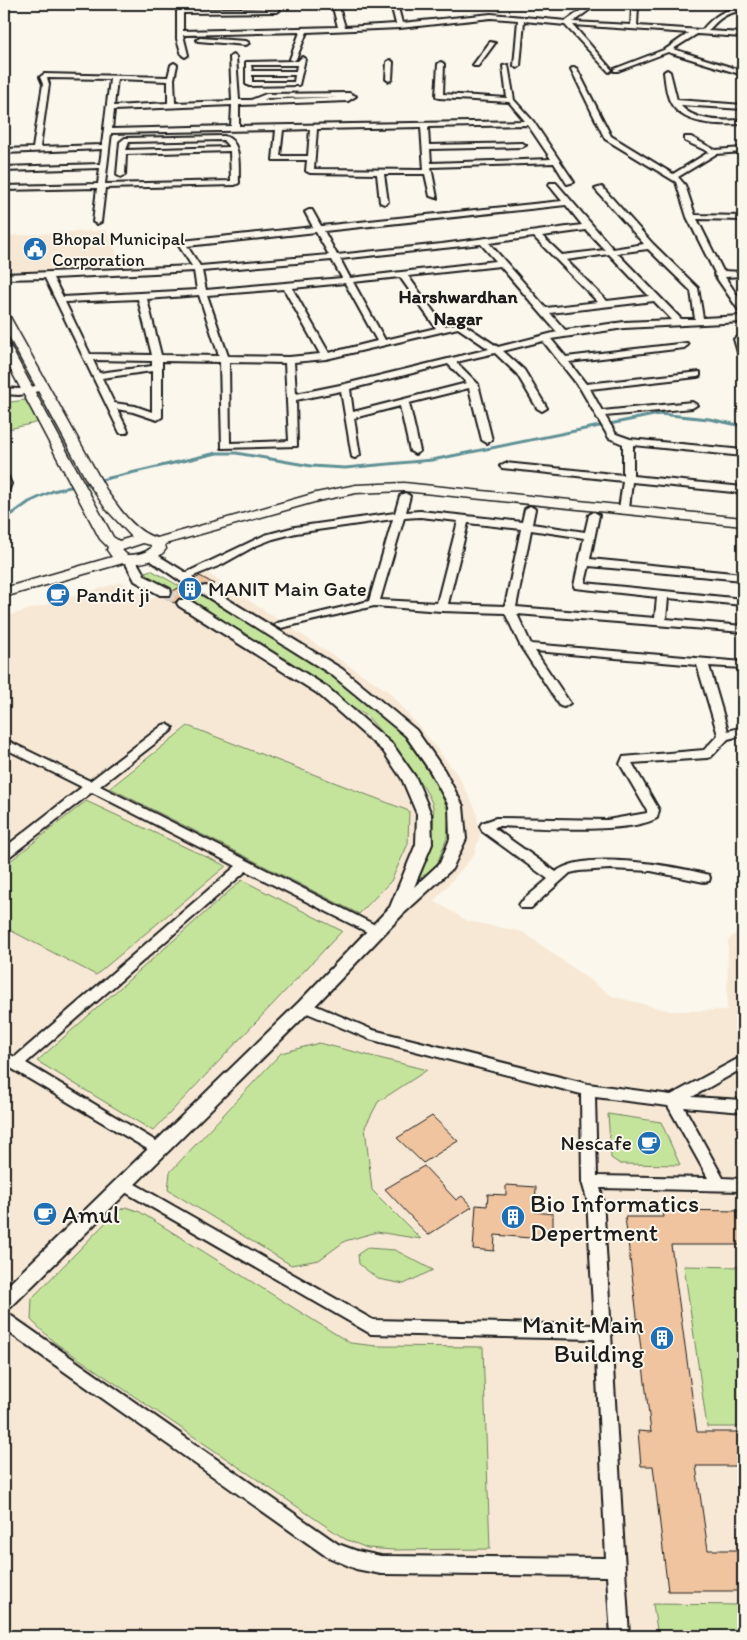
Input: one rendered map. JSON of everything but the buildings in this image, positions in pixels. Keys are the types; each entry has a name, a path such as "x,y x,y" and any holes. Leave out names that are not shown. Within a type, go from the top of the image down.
{"main road":[{"path":"4,317 41,388 99,490 116,515 152,546"},
{"path":"4,346 23,391 75,477 107,539 121,554"},
{"path":"4,593 121,554 316,497 356,489 404,487 743,522"},
{"path":"4,582 335,503 383,496 405,496 743,530"}],"street":[{"path":"180,7 210,4"},
{"path":"336,4 342,29"},
{"path":"394,4 400,26"},
{"path":"567,23 594,4"},
{"path":"632,4 634,6 634,28"},
{"path":"180,7 278,17 304,30 400,26 491,13 521,19 743,35"},
{"path":"180,7 180,36 185,55"},
{"path":"704,32 719,14 730,9 743,9"},
{"path":"180,36 278,17"},
{"path":"517,66 521,19"},
{"path":"567,23 612,70 668,50 695,32"},
{"path":"293,59 304,30"},
{"path":"180,36 246,43"},
{"path":"476,65 492,43"},
{"path":"668,50 743,74"},
{"path":"233,57 236,103 235,128"},
{"path":"301,61 299,72 297,84 249,84 248,63 301,61"},
{"path":"388,79 390,62"},
{"path":"441,64 439,96 511,100"},
{"path":"172,106 171,78 174,65"},
{"path":"506,66 511,100 530,123 570,182"},
{"path":"574,69 608,137 679,181 684,188 692,217 718,274 743,310"},
{"path":"249,73 299,72"},
{"path":"667,72 674,102 685,113 704,120 725,123 743,122"},
{"path":"36,149 46,84 43,77 49,74 171,78"},
{"path":"97,222 114,77"},
{"path":"110,108 348,99 353,96 266,96 252,102"},
{"path":"674,102 743,107"},
{"path":"107,131 530,123"},
{"path":"424,125 427,168 434,196"},
{"path":"280,127 276,158 311,158"},
{"path":"314,127 310,171 380,171 555,161"},
{"path":"4,188 235,182 234,149 228,139 224,138 128,140 124,142 122,152 122,175"},
{"path":"688,139 714,152"},
{"path":"426,147 522,145"},
{"path":"4,151 106,147"},
{"path":"122,152 234,149"},
{"path":"673,177 714,152 743,150"},
{"path":"4,169 104,166"},
{"path":"380,171 384,202"},
{"path":"553,185 610,251 678,321"},
{"path":"599,189 650,246 695,290 699,320"},
{"path":"289,360 294,444 225,446 224,358 202,292 197,268 184,250 183,246 185,243 568,203"},
{"path":"309,212 383,344"},
{"path":"692,217 743,218"},
{"path":"4,278 197,268 335,258 588,227"},
{"path":"536,234 604,303"},
{"path":"483,241 563,333"},
{"path":"561,258 650,246"},
{"path":"60,300 142,297 287,287 503,263"},
{"path":"718,274 743,274"},
{"path":"403,275 442,330"},
{"path":"48,276 123,431"},
{"path":"287,287 326,356"},
{"path":"110,405 136,409 157,417 157,358 142,297"},
{"path":"544,310 655,298"},
{"path":"291,398 345,387 563,333 678,321 743,319"},
{"path":"87,357 289,360 326,356 459,325 497,350 521,372 542,408"},
{"path":"546,338 584,387 612,436 628,442 743,453"},
{"path":"743,338 738,340 743,356"},
{"path":"564,360 684,345"},
{"path":"448,360 473,384 486,440"},
{"path":"96,376 158,368"},
{"path":"584,387 697,374"},
{"path":"350,416 473,384"},
{"path":"345,387 355,455"},
{"path":"4,391 23,391 41,388"},
{"path":"4,399 23,391"},
{"path":"404,402 415,451"},
{"path":"600,415 692,405"},
{"path":"624,509 628,478 628,442"},
{"path":"505,466 743,490"},
{"path":"4,479 6,484 4,488"},
{"path":"374,603 405,496"},
{"path":"530,509 510,611 527,647 564,704"},
{"path":"152,546 185,578 251,544 269,537 295,530 401,514 420,514 526,526 590,536"},
{"path":"594,515 578,586 743,602"},
{"path":"441,608 464,519"},
{"path":"121,554 140,578 165,592"},
{"path":"583,562 743,577"},
{"path":"4,1301 305,1006 396,911 447,865 458,839 456,806 438,770 410,732 337,672 206,590"},
{"path":"660,621 662,594"},
{"path":"281,625 374,603 441,608 549,612 743,629"},
{"path":"184,604 322,690 388,748 409,778 424,814 424,844 396,911"},
{"path":"527,647 743,665"},
{"path":"702,661 724,736"},
{"path":"4,854 167,728"},
{"path":"555,878 487,829 486,826 496,822 607,824 646,819 653,815 653,810 626,764 627,760 707,754 724,736 743,731"},
{"path":"4,743 376,931"},
{"path":"158,1150 10,1060 245,865"},
{"path":"526,905 566,870 610,865 651,867 704,878"},
{"path":"305,1006 369,1034 588,1090 673,1101 743,1106"},
{"path":"673,1101 743,1061"},
{"path":"588,1090 590,1182 595,1199 620,1636"},
{"path":"673,1101 718,1183"},
{"path":"590,1182 718,1183 743,1185"},
{"path":"124,1184 371,1327 602,1332"},
{"path":"4,1320 340,1554 356,1560 381,1565 616,1567"}],"shaded area":[{"path":"106,230 120,261 63,272 12,271 4,248 4,236"},
{"path":"205,572 388,691 424,732 459,777 476,810 480,835 474,855 434,901 468,921 523,932 612,996 670,1011 727,1010 728,941 743,925 743,1636 4,1636 4,617 121,582 151,599"}],"green space":[{"path":"25,400 40,422 4,430 4,403"},
{"path":"151,570 181,587 173,591 151,580 145,572"},
{"path":"199,594 341,680 378,709 403,735 439,788 449,814 447,838 437,864 424,881 411,889 431,839 434,818 433,807 424,787 404,761 367,716 188,600"},
{"path":"188,726 409,811 408,844 391,881 359,914 110,788"},
{"path":"86,801 226,866 96,975 4,927 4,866"},
{"path":"242,880 342,931 153,1131 37,1061"},
{"path":"319,1043 427,1070 378,1102 365,1127 372,1190 421,1239 377,1232 345,1241 319,1260 291,1265 168,1190 170,1172 281,1053"},
{"path":"608,1114 661,1122 680,1165 620,1164 611,1158"},
{"path":"126,1207 140,1212 350,1343 377,1346 483,1347 490,1549 393,1550 367,1548 345,1539 54,1342 31,1320 32,1298 117,1211"},
{"path":"367,1248 395,1250 433,1270 404,1284 378,1279 359,1264 358,1254"},
{"path":"684,1266 743,1267 743,1427 707,1427"},
{"path":"653,1604 743,1605 743,1636 658,1636"}],"waterway":[{"path":"4,520 29,502 53,491 217,453 236,453 311,466 345,468 432,460 659,414 709,419 743,426"}],"tunnel":[{"path":"188,580 206,590"},
{"path":"165,592 181,601"},
{"path":"179,600 184,603"}],"place":[{"name":"Bhopal Municipal Corporation","path":"35,249"},
{"name":"MANIT Main Gate","path":"190,589"},
{"name":"Pandit ji","path":"58,595"},
{"name":"Nescafe","path":"649,1143"},
{"name":"Amul","path":"45,1214"},
{"name":"Bio Informatics Depertment","path":"513,1217"},
{"name":"Manit Main Building","path":"662,1338"}],"district":[{"name":"Harshwardhan Nagar","path":"458,307"}]}
